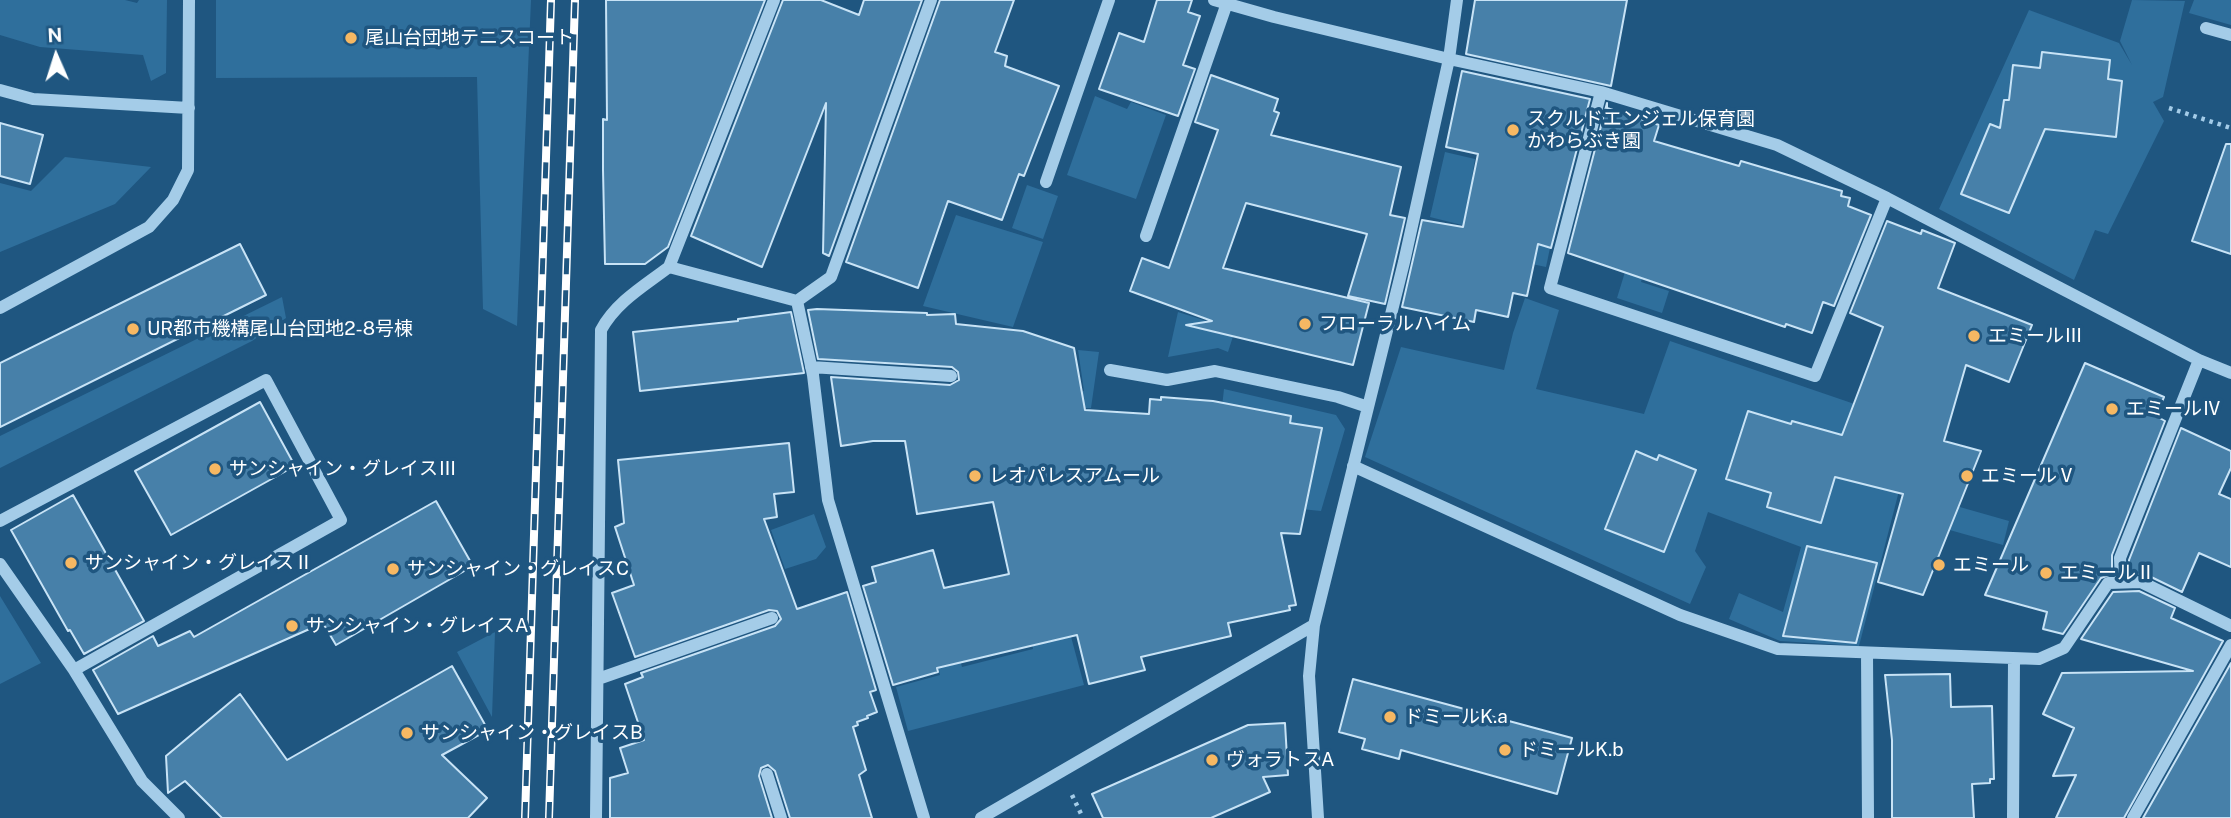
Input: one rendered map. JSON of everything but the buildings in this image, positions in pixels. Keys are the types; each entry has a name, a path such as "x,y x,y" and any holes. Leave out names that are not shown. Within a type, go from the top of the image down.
{"street":[{"path":"0,308 149,227 173,200 188,170 189,0"},
{"path":"596,818 601,330 609,315 669,267 774,0"},
{"path":"669,267 796,301 831,277 931,0"},
{"path":"1046,183 1109,0"},
{"path":"1318,818 1309,677 1314,625 1405,262 1449,59 1457,0"},
{"path":"1146,236 1221,2 1449,59 1601,92 1777,145 1887,198 2199,360 2231,373"},
{"path":"2206,28 2231,35"},
{"path":"0,90 33,99 189,108"},
{"path":"1601,92 1550,288 1815,376 1887,198"},
{"path":"796,301 811,367 828,500 924,818"},
{"path":"2121,583 2120,558 2199,360"},
{"path":"811,367 951,376"},
{"path":"1110,370 1167,380 1215,371 1338,397 1368,407"},
{"path":"0,522 266,380 341,520 74,670"},
{"path":"1353,466 1681,615 1778,649 2039,659 2064,648 2108,583 2141,582 2231,626"},
{"path":"0,564 74,670 142,781 179,818"},
{"path":"598,679 772,618"},
{"path":"981,818 1314,625"},
{"path":"2133,818 2231,645"},
{"path":"1867,653 1868,818"},
{"path":"2013,818 2014,659"},
{"path":"767,774 781,818"}],"path":[{"path":"2169,108 2231,128"}],"shaded area":[{"path":"0,0 125,0 137,3 139,0 167,0 166,73 151,81 143,55 40,47 0,35"},
{"name":"尾山台団地テニスコート","path":"216,0 531,0 517,326 483,309 477,77 216,78"},
{"path":"2132,0 2185,1 2163,97 2153,102 2164,121 2108,234 2095,230 2074,280 1939,209 2029,10 2119,43 2132,65 2120,41"},
{"path":"2194,0 2231,0 2231,25 2189,13"},
{"path":"1095,96 1127,109 1131,102 1166,115 1136,199 1067,175"},
{"path":"1445,152 1475,159 1472,177 1562,191 1546,267 1461,249 1466,226 1430,217"},
{"path":"65,157 151,167 115,204 0,252 0,183 31,191"},
{"path":"1027,185 1058,196 1043,239 1012,228"},
{"path":"956,215 1043,242 1013,327 923,306"},
{"path":"1625,272 1642,278 1641,282 1669,291 1662,313 1617,298"},
{"path":"282,297 286,318 252,341 0,468 0,436"},
{"path":"1525,298 1559,310 1536,389 1644,414 1670,341 1916,425 1859,646 1780,641 1729,619 1739,593 1783,612 1801,547 1708,512 1695,551 1706,567 1690,604 1365,457 1401,347 1504,370"},
{"path":"1178,312 1235,330 1228,352 1218,348 1168,357"},
{"path":"1078,350 1099,352 1091,408 1038,408 1038,402 1084,391"},
{"path":"1224,389 1336,415 1345,429 1321,511 1230,502 1214,478"},
{"path":"1907,492 2009,521 2003,545 1900,516"},
{"path":"814,514 826,547 816,559 785,569 771,530"},
{"path":"0,596 41,663 0,684"},
{"path":"944,602 962,667 1033,649 1032,642 1070,633 1084,685 908,731 896,687 940,675 933,647"},
{"path":"495,632 492,717 457,652"}],"railway":[{"path":"525,818 551,0"},
{"path":"549,818 575,0"}],"place":[{"name":"尾山台団地テニスコート","path":"351,38"},
{"name":"スクルドエンジェル保育園 かわらぶき園","path":"1513,130"},
{"name":"フローラルハイム","path":"1305,324"},
{"name":"UR都市機構尾山台団地2-8号棟","path":"133,329"},
{"name":"エミールⅢ","path":"1974,336"},
{"name":"エミールⅣ","path":"2112,409"},
{"name":"サンシャイン・グレイスⅢ","path":"215,469"},
{"name":"レオパレスアムール","path":"975,476"},
{"name":"エミールⅤ","path":"1967,476"},
{"name":"サンシャイン・グレイスⅡ","path":"71,563"},
{"name":"エミール","path":"1939,565"},
{"name":"サンシャイン・グレイスC","path":"393,569"},
{"name":"エミールⅡ","path":"2046,573"},
{"name":"サンシャイン・グレイスA","path":"292,626"},
{"name":"ドミールK.a","path":"1390,717"},
{"name":"サンシャイン・グレイスB","path":"407,733"},
{"name":"ドミールK.b","path":"1505,750"},
{"name":"ヴォラトスA","path":"1212,760"}]}
